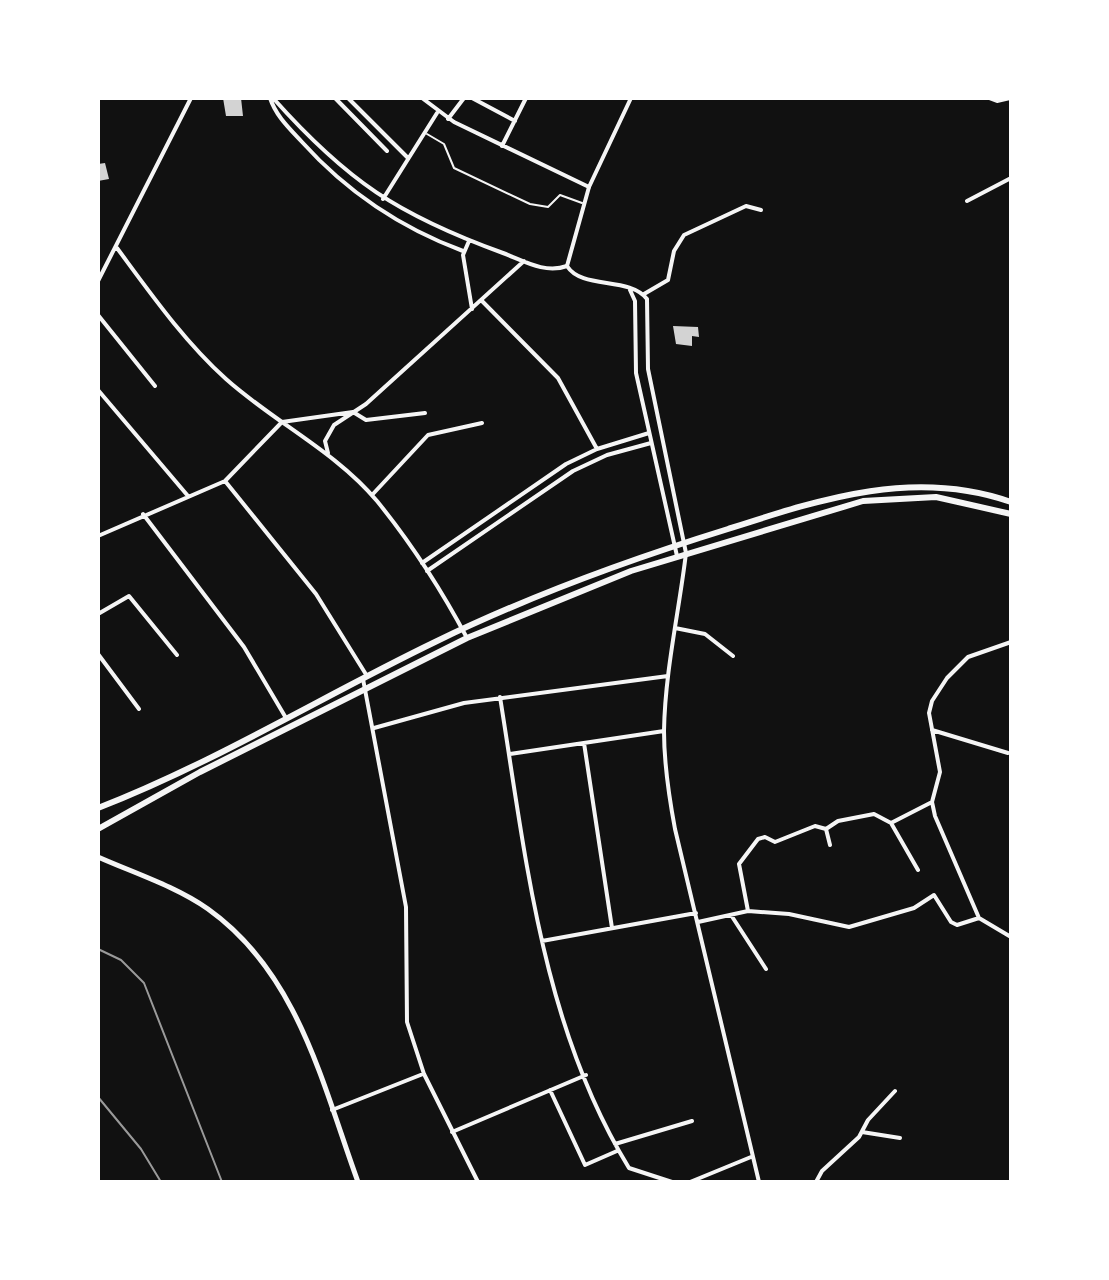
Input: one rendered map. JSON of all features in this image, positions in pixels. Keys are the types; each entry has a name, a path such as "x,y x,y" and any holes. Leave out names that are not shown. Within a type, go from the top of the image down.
{"main road":[{"path":"98,808 462,629 584,577 675,545 873,488 934,486 1011,502"},
{"path":"98,829 200,772 467,638 594,584 845,505 879,499 936,497 1011,514"},
{"path":"196,762 200,772"},
{"path":"98,857 196,902 234,929 260,954 288,998 358,1182"}],"street":[{"path":"98,281 191,98"},
{"path":"271,98 328,158 383,199 469,241 550,270 567,266"},
{"path":"271,98 286,124 355,193 411,227 463,251"},
{"path":"335,98 387,151"},
{"path":"348,98 409,158"},
{"path":"422,98 448,119 589,187"},
{"path":"448,119 464,98"},
{"path":"472,98 515,121"},
{"path":"502,147 526,98"},
{"path":"567,266 589,187 631,98"},
{"path":"989,98 997,101 1010,98"},
{"path":"383,199 438,113"},
{"path":"967,201 1011,178"},
{"path":"644,294 668,280 674,251 686,233 746,206 761,210"},
{"path":"469,241 463,251 472,309"},
{"path":"117,248 167,317 226,379 329,456 371,495 422,563 467,638"},
{"path":"329,456 325,441 330,430 524,261"},
{"path":"567,266 576,275 644,294 648,302 648,369 686,553 668,676 664,731 675,829 759,1182"},
{"path":"629,288 635,301 636,373 677,556 684,570"},
{"path":"481,300 558,378 597,449"},
{"path":"98,315 155,386"},
{"path":"98,390 188,496"},
{"path":"98,536 142,514 225,481 282,422 353,412 366,420 425,413"},
{"path":"371,495 428,435 482,423"},
{"path":"422,563 566,464 597,449 649,433"},
{"path":"427,571 573,471 607,455 651,443"},
{"path":"225,481 316,594 365,678 406,907 405,1011 424,1074 478,1182"},
{"path":"142,514 244,647 286,718"},
{"path":"98,614 129,596 177,655"},
{"path":"675,628 708,635 733,656"},
{"path":"1011,642 975,654 955,669 930,707 940,772 932,802 939,827 979,918 1011,937"},
{"path":"98,654 139,709"},
{"path":"374,728 435,709 500,697 668,676"},
{"path":"500,697 553,995 618,1150 632,1171 672,1182"},
{"path":"932,730 1008,753"},
{"path":"510,754 664,731"},
{"path":"584,743 612,928"},
{"path":"891,823 932,802"},
{"path":"748,911 739,864 758,839 765,837 775,842 815,826 826,829 846,818 874,814 891,823 918,870"},
{"path":"826,829 830,845"},
{"path":"698,922 748,911 789,914 849,927 914,908 934,895 951,922 967,924 979,918"},
{"path":"542,941 696,913"},
{"path":"731,915 766,969"},
{"path":"332,1110 424,1074"},
{"path":"452,1132 586,1075"},
{"path":"550,1090 585,1165 618,1150"},
{"path":"816,1182 822,1171 862,1132 895,1091"},
{"path":"615,1144 692,1121"},
{"path":"862,1132 900,1138"},
{"path":"690,1182 751,1157"}],"lane":[{"path":"425,133 444,144 454,168 530,204 548,207 560,195 583,203"}],"building":[{"path":"223,98 241,98 243,116 226,116"},
{"path":"105,163 109,179 98,181 98,164"},
{"path":"673,326 698,327 699,337 692,336 692,346 676,344"}],"railway":[{"path":"98,949 121,960 144,983 222,1182"},
{"path":"98,1097 141,1149 161,1182"}]}
